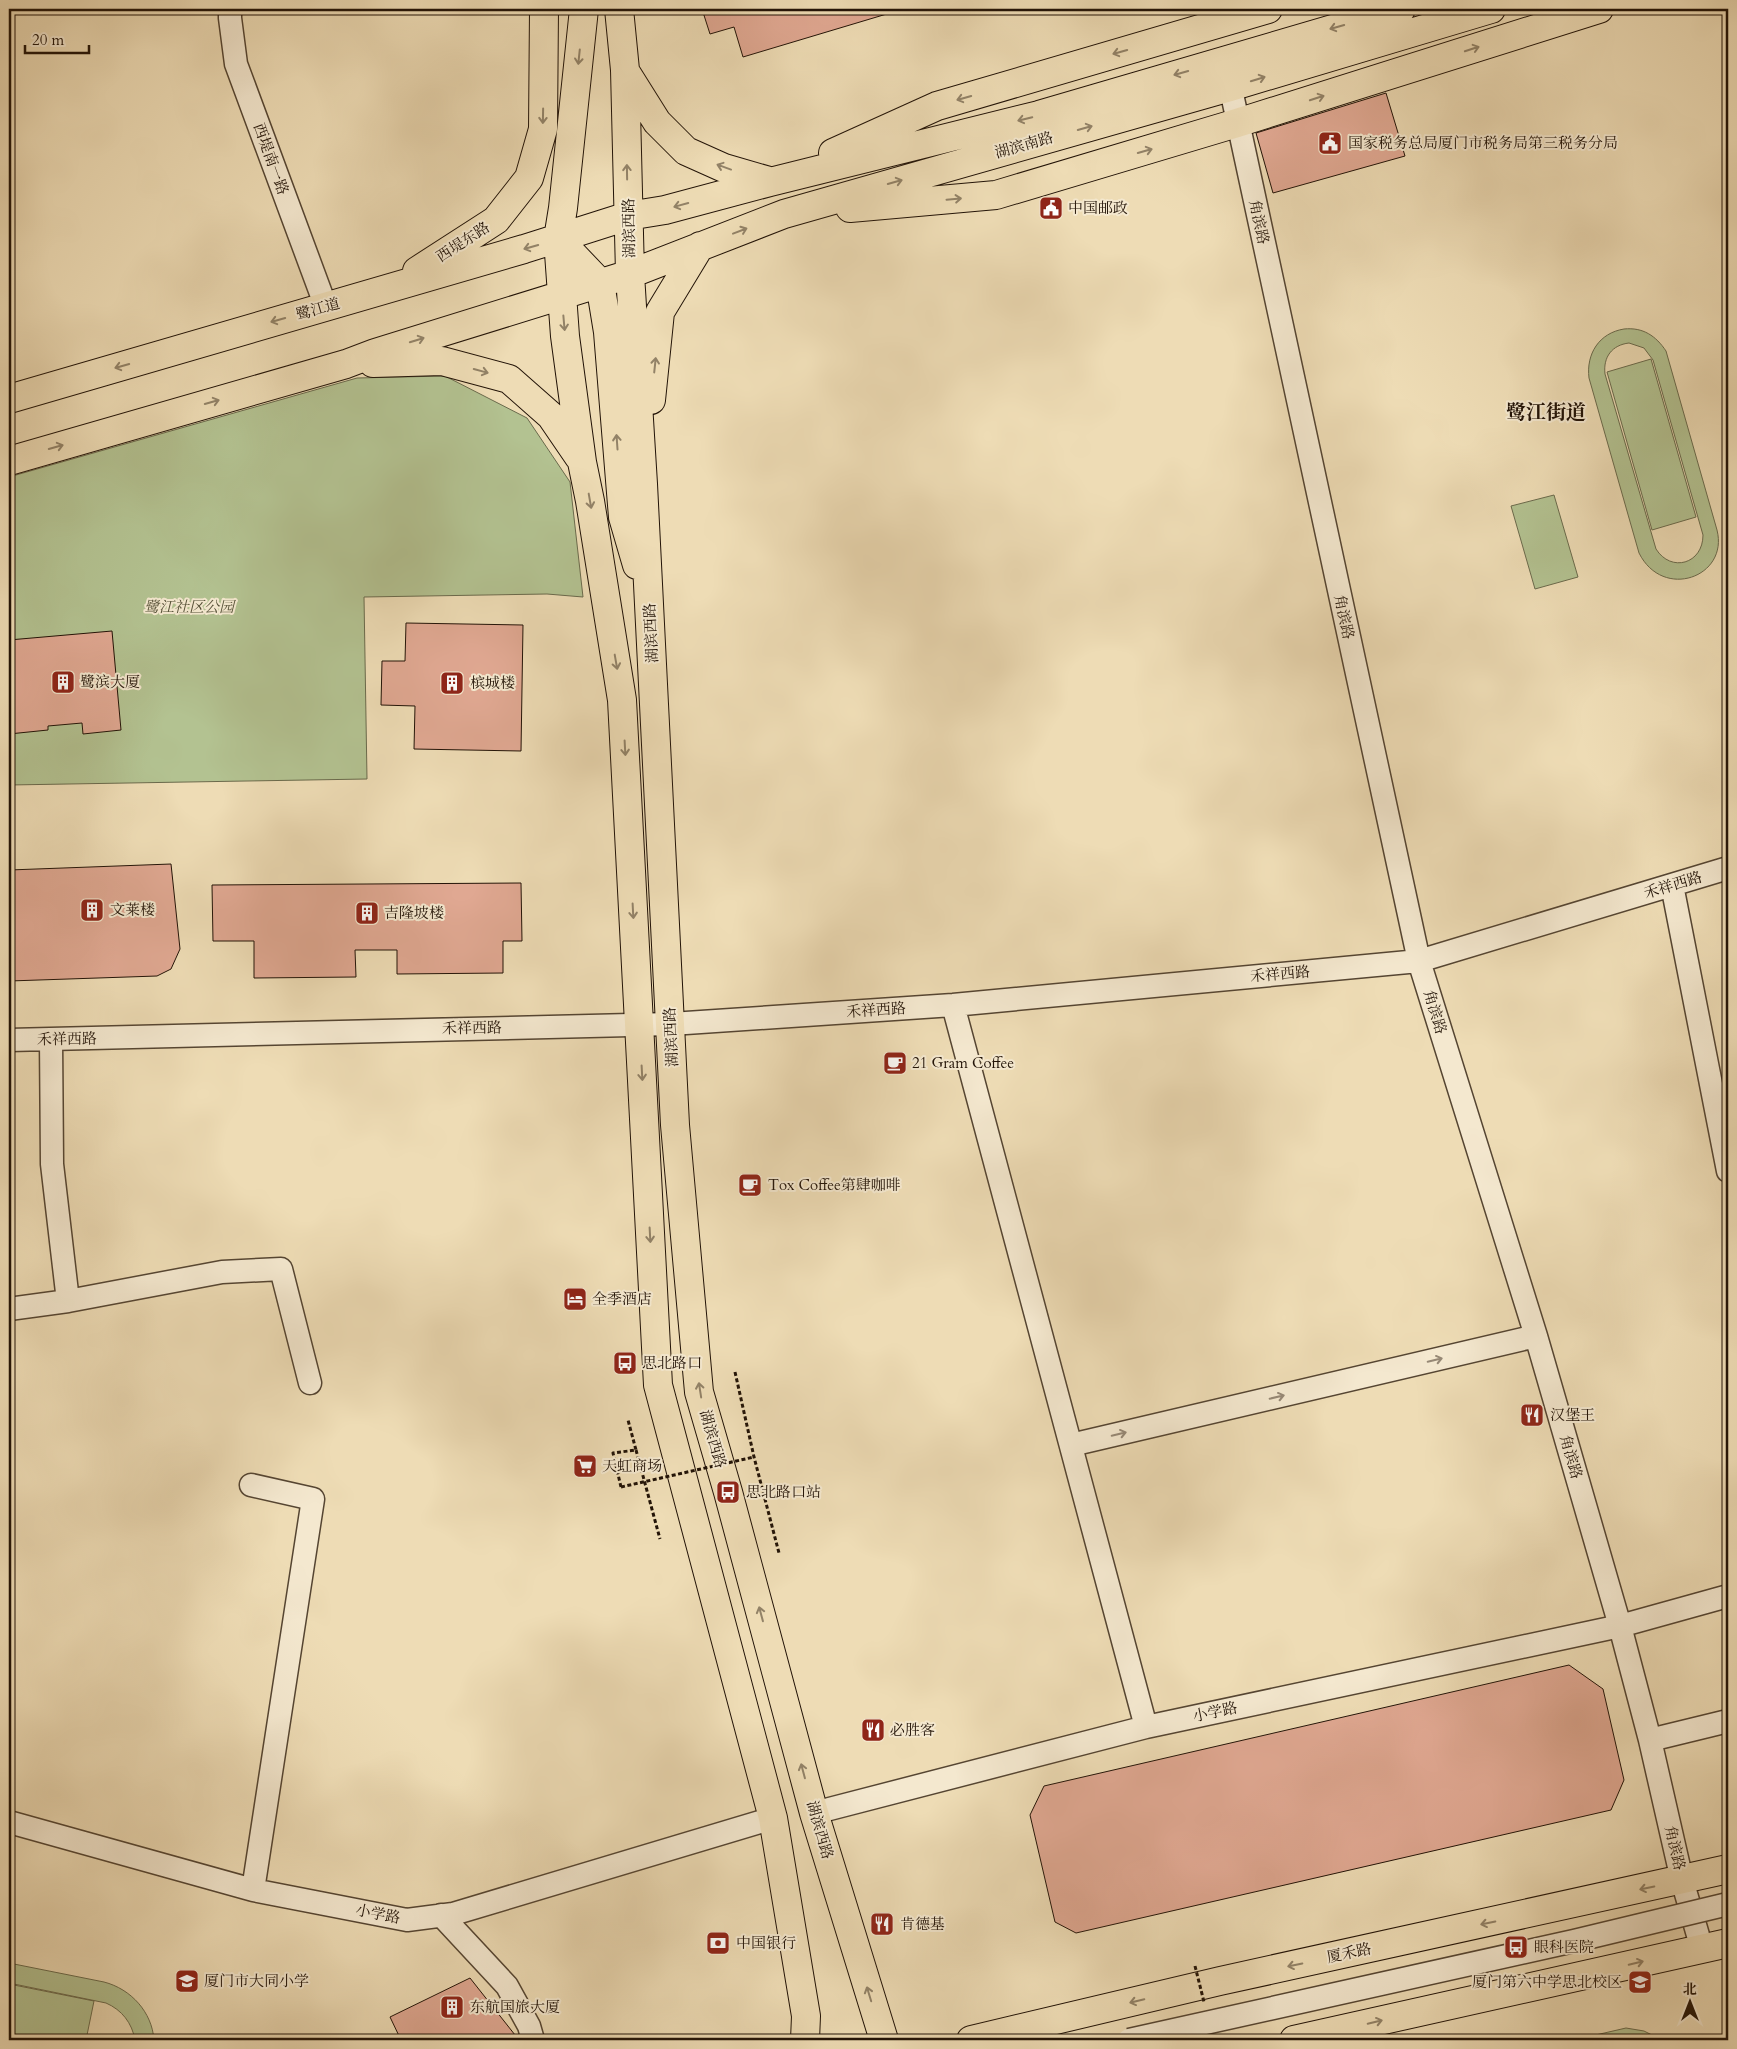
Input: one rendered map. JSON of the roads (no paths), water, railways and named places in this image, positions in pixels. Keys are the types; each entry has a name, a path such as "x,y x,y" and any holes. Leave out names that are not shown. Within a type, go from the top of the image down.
{"main road":[{"name":"湖滨西路","path":"584,9 558,239 565,336 582,462 622,700 658,1385 773,1818 806,2016 805,2040"},
{"name":"湖滨西路","path":"619,9 625,70 630,274 650,609 675,1125 699,1392 728,1492 814,1813 884,2040"},
{"path":"625,70 657,122 686,151 724,168 770,182 938,106 1268,9"},
{"name":"湖滨南路","path":"628,216 665,210 1039,115 1401,9"},
{"name":"湖滨南路","path":"562,295 630,274 784,214 1230,87 1492,9"},
{"path":"784,214 996,195 1238,123 1599,9"},
{"name":"西堤东路","path":"392,287 496,220 528,178 543,129 545,17"},
{"name":"鹭江道","path":"9,399 558,239 628,216"},
{"path":"558,239 600,283 608,332 623,517 650,609"},
{"path":"643,484 660,312 700,246"},
{"path":"9,461 346,364 384,350 562,295"},
{"path":"346,364 442,361 509,379 551,416 582,462"},
{"name":"厦禾路","path":"971,2040 1220,1981 1728,1869"},
{"path":"1294,2040 1728,1943"}],"street":[{"name":"西堤南一路","path":"230,9 236,64 326,306"},
{"name":"角滨路","path":"1224,61 1419,961 1536,1336 1620,1626 1650,1740 1682,1880 1702,1949"},
{"name":"禾祥西路","path":"9,1040 670,1024 952,1005 1419,961 1728,868"},
{"path":"1672,885 1728,1171"},
{"path":"952,1005 1146,1727"},
{"path":"51,1039 52,1164 68,1301"},
{"path":"9,1309 68,1301 222,1272 281,1269 310,1382"},
{"path":"1071,1445 1536,1336"},
{"path":"251,1485 312,1499 253,1890"},
{"name":"小学路","path":"814,1813 1146,1727 1620,1626 1728,1596"},
{"path":"1650,1740 1728,1722"},
{"name":"小学路","path":"9,1822 253,1890 407,1920 453,1914 773,1818"},
{"path":"1130,2040 1574,1941 1728,1904"},
{"path":"441,1916 507,1986 528,2026 533,2040"}],"place":[{"name":"国家税务总局厦门市税务局第三税务分局","path":"1330,143"},
{"name":"中国邮政","path":"1051,208"},
{"name":"鹭滨大厦","path":"63,682"},
{"name":"槟城楼","path":"452,683"},
{"name":"文莱楼","path":"92,910"},
{"name":"吉隆坡楼","path":"367,913"},
{"name":"21 Gram Coffee","path":"895,1063"},
{"name":"Tox Coffee第肆咖啡","path":"750,1185"},
{"name":"全季酒店","path":"575,1299"},
{"name":"思北路口","path":"625,1363"},
{"name":"汉堡王","path":"1532,1415"},
{"name":"天虹商场","path":"585,1466"},
{"name":"思北路口站","path":"728,1492"},
{"name":"必胜客","path":"873,1730"},
{"name":"肯德基","path":"882,1924"},
{"name":"中国银行","path":"718,1943"},
{"name":"眼科医院","path":"1516,1947"},
{"name":"厦门市大同小学","path":"187,1981"},
{"name":"厦门第六中学思北校区","path":"1640,1982"},
{"name":"东航国旅大厦","path":"452,2007"}],"district":[{"name":"鹭江街道","path":"1546,412"}],"park label":[{"name":"鹭江社区公园","path":"189,607"}]}
